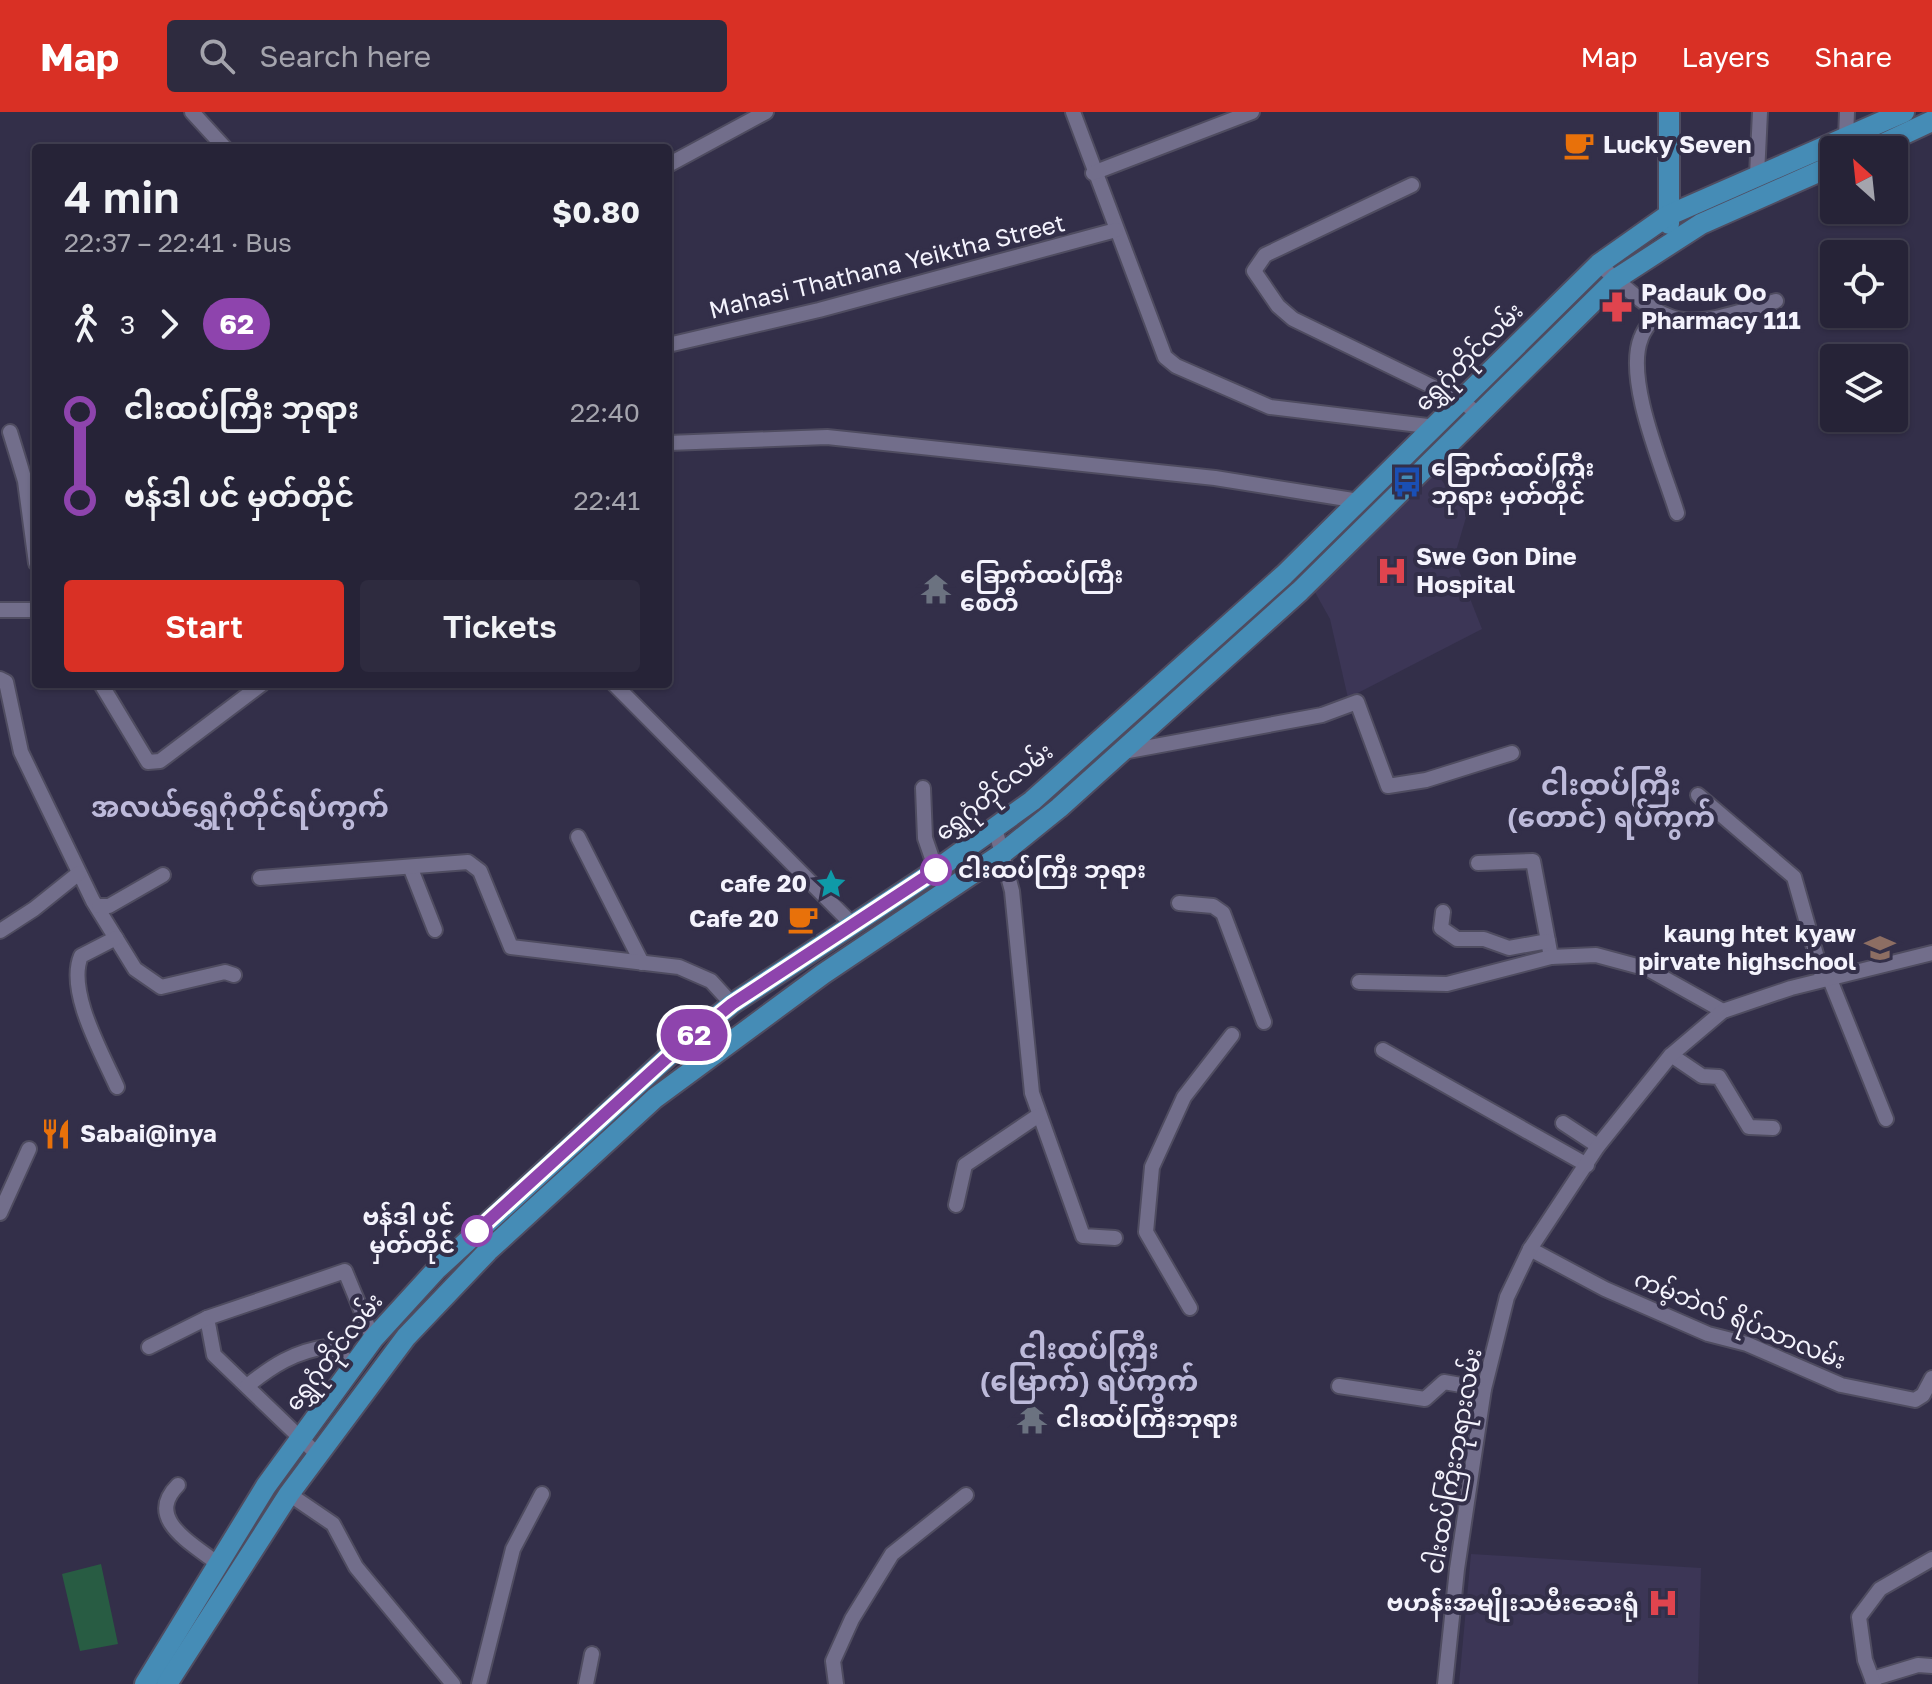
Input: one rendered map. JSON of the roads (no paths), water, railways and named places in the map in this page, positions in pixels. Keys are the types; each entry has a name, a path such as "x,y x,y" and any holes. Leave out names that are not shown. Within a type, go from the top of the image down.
{"main road":[{"path":"1669,112 1667,216 1673,239"},
{"name":"ရွှေဂုံတိုင်လမ်း","path":"1862,136 1904,112"},
{"path":"1900,136 1932,121"},
{"name":"ရွှေဂုံတိုင်လမ်း","path":"145,1684 299,1437 353,1364 436,1270 559,1153 732,1004 936,870 1032,801 1284,575 1599,264 1667,216 1757,175 1820,154"},
{"name":"ရွှေဂုံတိုင်လမ်း","path":"167,1684 289,1494 406,1337 488,1251 655,1098 823,974 1003,853 1059,808 1304,587 1616,279 1673,239 1820,171"},
{"path":"1436,427 1452,441"}],"street":[{"path":"192,112 221,144"},
{"path":"672,163 766,112"},
{"path":"1073,112 1093,173 1165,357 1176,366 1270,407 1436,427"},
{"path":"1093,173 1252,112"},
{"path":"1757,175 1760,112"},
{"path":"1847,112 1848,136"},
{"path":"1412,185 1265,255 1255,265 1254,271 1264,288 1293,319 1462,401 1479,415"},
{"name":"Mahasi Thathana Yeiktha Street","path":"672,344 819,310 1116,230"},
{"path":"1599,264 1658,312 1679,322 1707,322 1776,301"},
{"path":"1658,312 1641,338 1637,359 1640,393 1677,513"},
{"path":"10,432 25,481 32,533"},
{"path":"672,443 827,437 1215,478 1359,501"},
{"path":"0,610 32,610"},
{"path":"0,679 6,682 21,752 79,873 135,969 161,987 225,972 234,975"},
{"path":"103,688 148,762 160,761 257,688"},
{"path":"618,688 852,924"},
{"path":"1117,753 1322,715 1357,702 1388,786 1426,780 1512,753"},
{"path":"923,788 925,838 936,870"},
{"path":"1698,795 1794,877 1826,978 1886,1119"},
{"path":"995,828 1003,853 1018,938 1032,1093 1083,1236 1115,1238"},
{"path":"578,837 642,963"},
{"path":"1478,863 1533,861 1551,957"},
{"path":"260,878 411,869 468,862 476,866 511,947 679,967 711,981 732,1004"},
{"path":"411,869 435,930"},
{"path":"0,931 79,873"},
{"path":"99,906 109,906 163,875"},
{"path":"1179,903 1213,906 1223,913 1264,1022"},
{"path":"1443,912 1441,928 1457,939 1484,939 1509,948 1548,941"},
{"path":"116,938 81,956 78,972 86,1016 117,1087"},
{"name":"ငါးထပ်ကြီးဘုရားလမ်း","path":"1445,1684 1457,1569 1484,1389 1513,1279 1598,1146 1671,1055 1723,1011 1826,978 1932,953"},
{"path":"1359,982 1447,984 1551,957 1596,955 1648,969 1723,1011"},
{"path":"1190,1308 1146,1232 1152,1167 1184,1097 1232,1035"},
{"path":"1383,1050 1587,1165"},
{"path":"1671,1055 1702,1076 1719,1077 1749,1127 1773,1128"},
{"path":"956,1205 961,1171 965,1165 1039,1115"},
{"path":"1563,1123 1598,1146"},
{"path":"0,1213 29,1149"},
{"name":"ကမ့်ဘဲလ် ရိပ်သာလမ်း","path":"1530,1249 1605,1289 1708,1334 1747,1344 1841,1385 1915,1400 1923,1395 1932,1378"},
{"path":"149,1347 207,1318 345,1271 373,1339"},
{"path":"207,1318 214,1355 318,1455"},
{"path":"247,1386 276,1362 312,1349 327,1347 353,1364"},
{"path":"1339,1386 1425,1399 1444,1382 1484,1389"},
{"path":"178,1485 165,1502 164,1514 176,1532 218,1564"},
{"path":"289,1494 333,1524 356,1567 453,1684"},
{"path":"479,1684 513,1549 542,1494"},
{"path":"836,1684 833,1661 852,1619 892,1554 966,1495"},
{"path":"1932,1559 1880,1589 1859,1617 1865,1660 1873,1682 1918,1665 1932,1666"},
{"path":"586,1684 592,1654"}],"place":[{"name":"Lucky Seven","path":"1579,145"},
{"name":"Padauk Oo Pharmacy 111","path":"1617,307"},
{"name":"ခြောက်ထပ်ကြီး ဘုရား မှတ်တိုင်","path":"1407,482"},
{"name":"Swe Gon Dine Hospital","path":"1392,571"},
{"name":"ခြောက်ထပ်ကြီး စေတီ","path":"936,589"},
{"name":"ငါးထပ်ကြီး ဘုရား","path":"936,870"},
{"name":"cafe 20","path":"831,884"},
{"name":"Cafe 20","path":"803,919"},
{"name":"kaung htet kyaw pirvate highschool","path":"1880,948"},
{"name":"Sabai@inya","path":"56,1134"},
{"name":"ဗန်ဒါ ပင် မှတ်တိုင်","path":"477,1231"},
{"name":"ငါးထပ်ကြီးဘုရား","path":"1032,1419"},
{"name":"ဗဟန်းအမျိုးသမီးဆေးရုံ","path":"1663,1603"}],"district":[{"name":"ငါးထပ်ကြီး (တောင်) ရပ်ကွက်","path":"1611,801"},
{"name":"အလယ်ရွှေဂုံတိုင်ရပ်ကွက်","path":"240,807"},
{"name":"ငါးထပ်ကြီး (မြောက်) ရပ်ကွက်","path":"1089,1365"}]}
